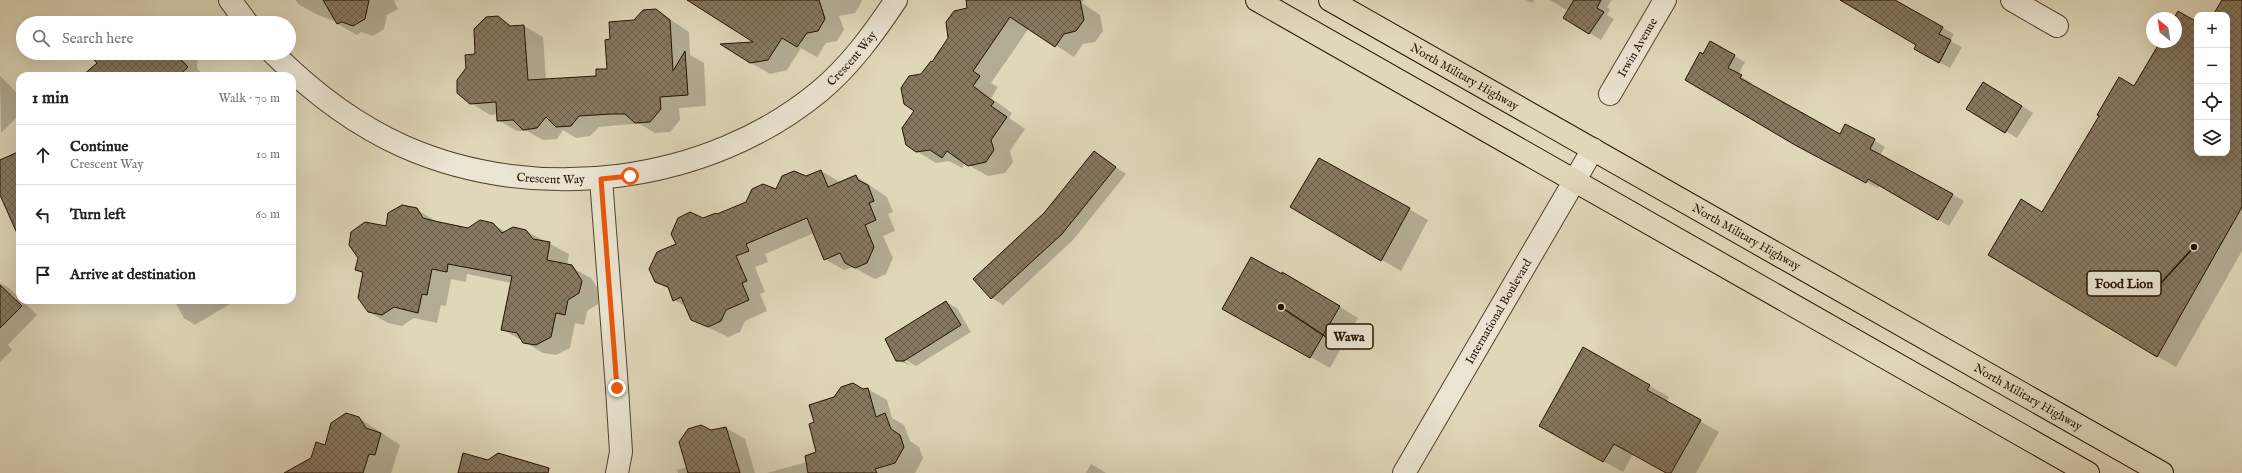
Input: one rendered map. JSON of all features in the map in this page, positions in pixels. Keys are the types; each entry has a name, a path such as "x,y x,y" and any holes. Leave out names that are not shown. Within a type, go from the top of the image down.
{"main road":[{"path":"1257,0 2088,473"},
{"name":"North Military Highway","path":"1330,0 2162,473"}],"street":[{"path":"230,0 243,16"},
{"name":"Crescent Way","path":"296,75 340,111 404,147 446,163 480,172 533,178 601,179 630,176 668,168 713,153 786,116 820,91 849,62 896,0"},
{"name":"Irwin Avenue","path":"1610,94 1664,0"},
{"path":"2012,0 2057,26"},
{"name":"Crescent Way","path":"280,60 293,72"},
{"name":"International Boulevard","path":"1404,473 1593,150"},
{"path":"601,179 618,395 620,452 617,473"}],"building":[{"path":"323,0 369,0 365,19 353,26 342,22 337,24"},
{"path":"687,0 819,0 825,19 818,31 807,33 797,47 782,38 768,60 750,63 720,44 753,42"},
{"path":"966,0 1080,0 1084,20 1076,31 1064,34 1055,47 1010,17 973,71 980,76 973,86 994,102 991,106 1007,117 991,140 994,150 986,162 968,166 947,151 942,158 930,150 916,152 906,145 902,128 914,111 904,104 901,88 909,76 921,74 931,61 932,62 948,38 946,22 954,11 967,8"},
{"path":"1574,0 1601,0 1597,8 1604,12 1589,34 1563,18"},
{"path":"1840,0 1895,0 1943,27 1939,34 1951,40 1939,63 1914,49 1916,45"},
{"path":"2222,0 2242,0 2242,207 2157,357 1988,255 2021,199 2042,212 2099,116 2097,115 2119,77 2134,86 2156,48 2182,48 2182,13 2194,20 2194,156 2230,156 2230,12 2215,12"},
{"path":"656,9 670,20 673,71 685,51 688,95 660,97 661,109 650,122 635,123 625,114 611,114 579,116 571,126 556,127 546,117 537,128 523,130 513,120 497,121 496,102 470,104 457,93 457,80 466,68 465,55 475,54 474,29 486,17 498,16 510,26 524,25 528,80 596,76 596,69 607,69 605,40 610,39 609,22 634,20 643,10"},
{"path":"1710,41 1735,55 1728,68 1742,75 1740,78 1840,134 1845,124 1875,139 1870,149 1953,194 1938,220 1868,179 1866,183 1795,145 1685,80 1700,52 1703,54"},
{"path":"94,60 182,60 188,67 182,72 87,72 97,63"},
{"path":"1983,82 2022,106 2005,133 1966,109"},
{"path":"1094,151 1116,167 1062,234 991,299 973,279 1044,213"},
{"path":"16,153 16,231 0,195 0,160"},
{"path":"1319,158 1410,208 1381,261 1290,207"},
{"path":"821,170 828,187 856,175 858,180 868,185 874,201 869,203 876,220 865,225 874,247 867,263 855,268 845,263 840,253 824,260 807,218 746,244 749,251 736,256 747,281 742,283 749,300 726,310 721,321 708,327 691,320 681,297 673,301 668,287 655,282 649,269 657,252 676,244 671,234 678,218 690,212 703,218 716,213 717,214 746,202 752,189 763,184 776,189 782,176 794,171 806,176"},
{"path":"402,205 417,208 423,218 439,222 468,228 480,220 493,223 502,233 513,227 526,230 533,239 550,242 547,260 572,265 582,281 579,293 568,300 565,315 556,313 551,337 536,345 523,343 517,333 501,330 512,276 448,264 447,272 432,269 427,295 422,294 418,313 394,307 382,315 368,312 358,298 363,272 355,270 358,258 349,245 351,232 365,222 386,226 388,213"},
{"path":"1251,257 1282,274 1282,272 1340,306 1310,358 1222,309"},
{"path":"0,285 16,300 16,304 20,304 22,306 0,328"},
{"path":"946,301 961,325 904,361 896,361 885,339"},
{"path":"1583,347 1650,385 1647,390 1701,420 1671,473 1666,473 1614,444 1603,462 1539,426"},
{"path":"853,383 863,389 868,388 876,417 885,413 891,429 900,435 904,447 895,463 875,469 877,473 808,473 805,456 816,452 809,424 814,422 809,405 834,397 841,387"},
{"path":"346,413 359,417 366,428 381,433 375,455 369,454 363,473 284,473 311,458 316,442 325,445 331,423"},
{"path":"701,425 711,430 726,427 740,473 688,473 679,442 688,429"},
{"path":"463,453 488,460 498,453 549,468 548,473 458,473"}],"place":[{"name":"Food Lion","path":"2194,247"},
{"name":"Wawa","path":"1281,307"}],"route":[{"path":"617,388 601,179 630,176"}]}
